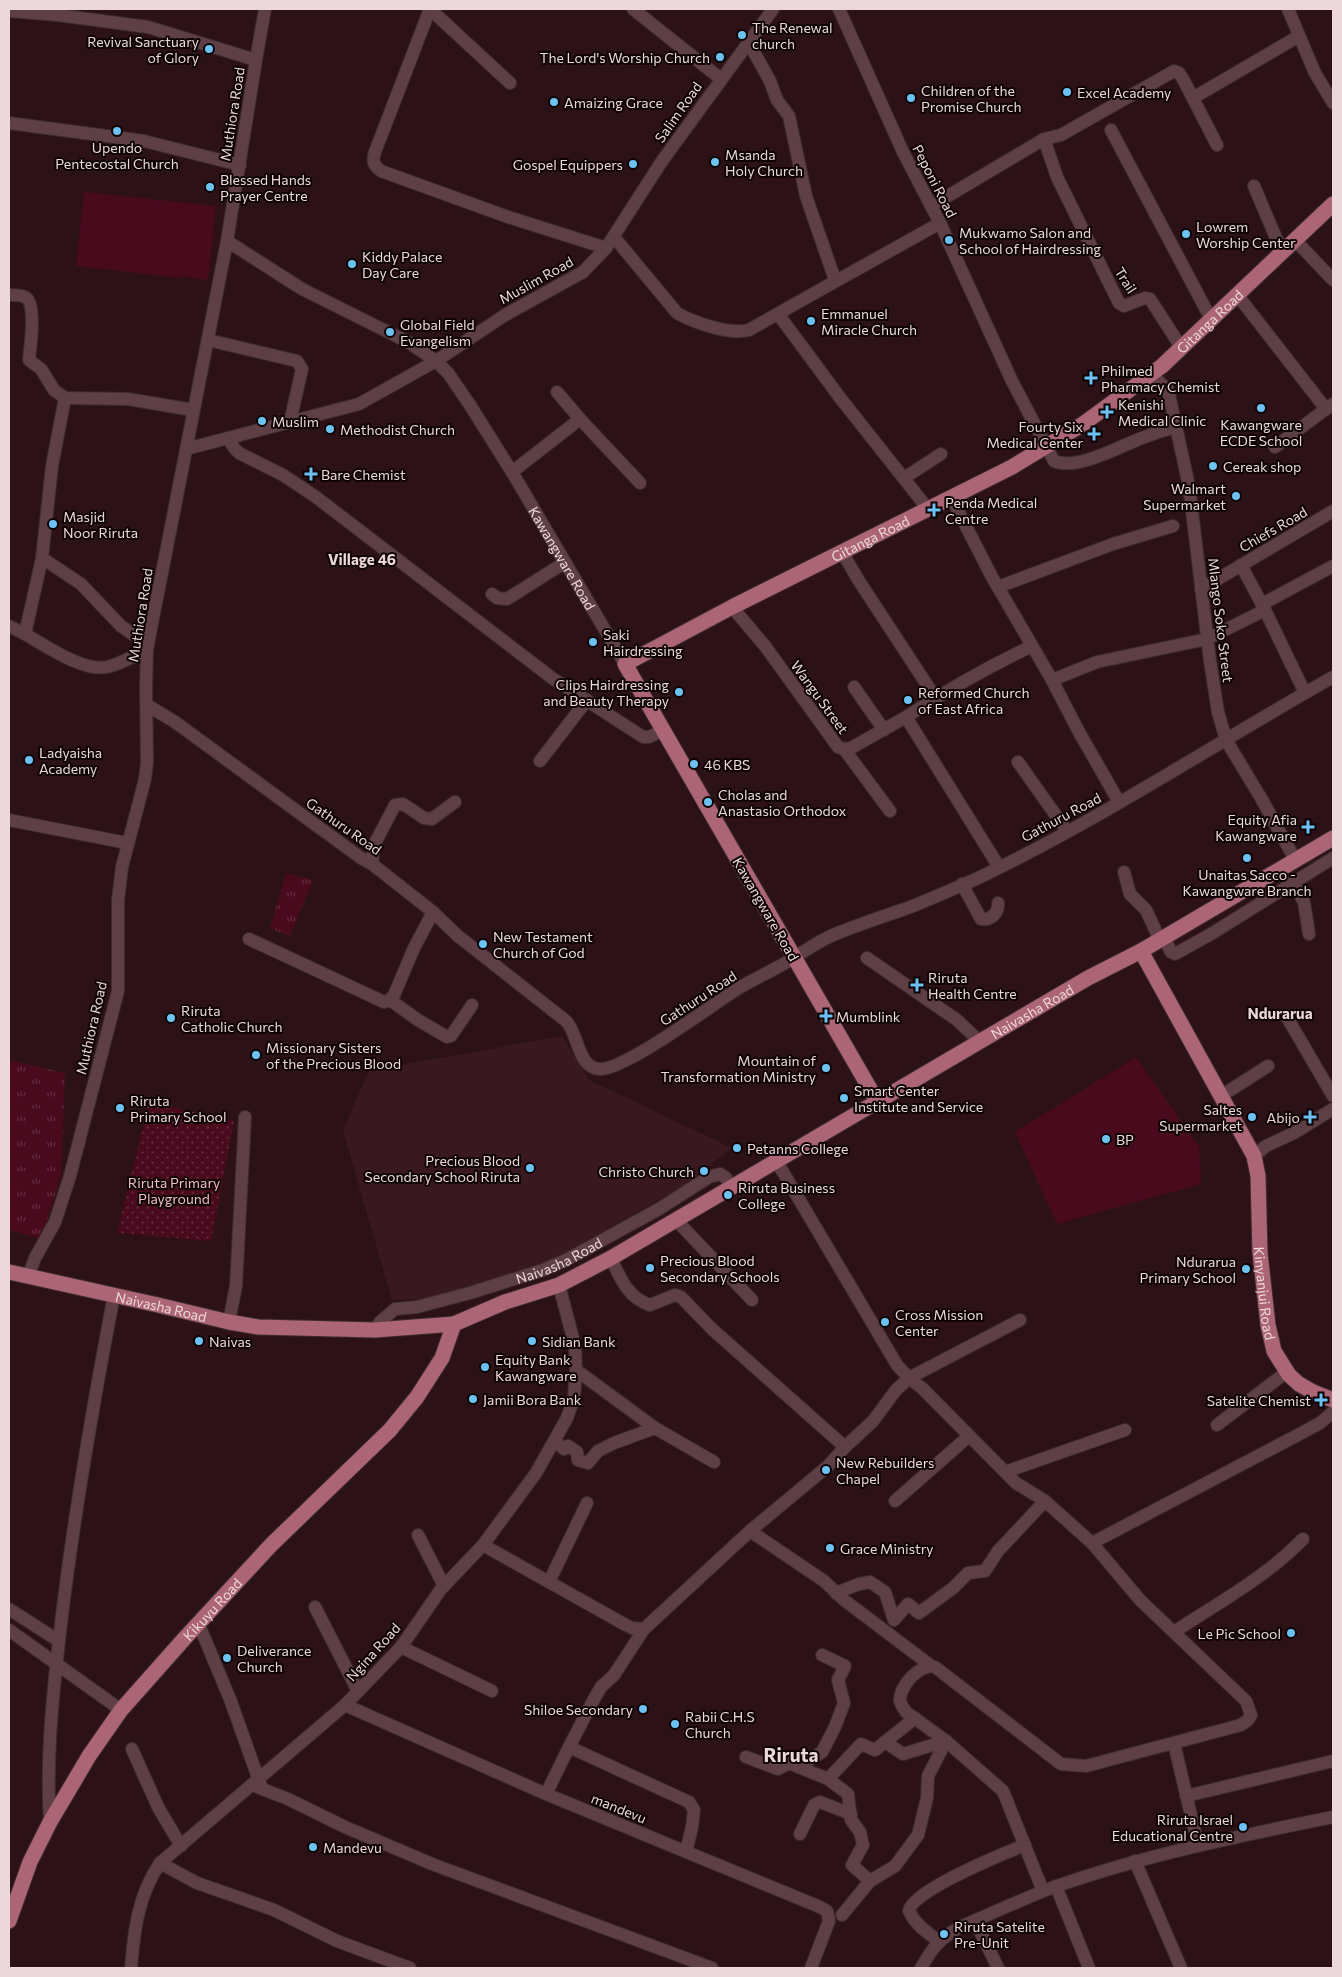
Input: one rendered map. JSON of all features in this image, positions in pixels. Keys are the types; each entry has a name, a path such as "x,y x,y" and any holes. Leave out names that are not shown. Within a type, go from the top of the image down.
{"main road":[{"name":"Gitanga Road","path":"625,664 732,607 1005,471 1083,424 1151,374 1238,296 1333,204"},
{"name":"Kawangware Road","path":"625,664 877,1101"},
{"name":"Naivasha Road","path":"9,1272 258,1327 375,1330 454,1324 505,1302 559,1285 611,1258 777,1162 979,1041 1088,978 1141,951 1333,838"},
{"name":"Kinyanjui Road","path":"1141,951 1254,1156 1258,1176 1260,1253 1268,1325 1274,1352 1289,1375 1299,1384 1333,1400"},
{"name":"Kikuyu Road","path":"9,1921 30,1862 50,1822 89,1756 122,1710 184,1639 271,1545 390,1430 418,1397 442,1358 454,1324"}],"street":[{"name":"Muthiora Road","path":"28,1277 35,1258 55,1222 70,1176 118,991 118,900 127,843 145,779 147,762 147,647 227,241 266,9"},
{"path":"510,83 430,9 375,152 373,159 375,166 381,170 508,218 606,248"},
{"path":"633,9 721,79"},
{"name":"Salim Road","path":"614,237 662,161 773,9"},
{"name":"Peponi Road","path":"839,9 903,152 940,223 1012,381 1054,461 1061,463 1074,462 1091,458 1176,427"},
{"path":"1288,9 1315,73 1333,103"},
{"path":"9,11 57,14 148,27 256,60"},
{"path":"1193,98 1299,36"},
{"path":"749,44 770,81 777,100 789,116 806,196 835,280"},
{"path":"931,206 1044,139 1061,135 1174,71 1181,76 1217,145"},
{"path":"9,123 144,141 240,165"},
{"path":"1111,130 1211,319"},
{"name":"Trail","path":"1044,139 1057,177 1119,302 1124,306 1145,298 1150,299 1181,347"},
{"path":"1254,186 1282,252"},
{"path":"614,237 671,307 685,318 729,331 740,332 749,330 835,280 870,263 940,223"},
{"name":"Muslim Road","path":"186,449 359,404 436,361 505,315 583,272 614,237"},
{"path":"1295,240 1333,280"},
{"name":"Kawangware Road","path":"227,241 302,289 395,334 436,361 466,398 512,472 625,664"},
{"path":"9,295 26,297 30,301 32,321 29,360 41,369 54,390 65,398 128,399 193,410"},
{"path":"1238,296 1329,406 1275,447"},
{"path":"778,314 841,399 928,509"},
{"path":"208,340 289,359 301,364 302,369 290,422"},
{"name":"Mlango Soko Street","path":"1151,374 1168,390 1189,486 1207,639 1218,712 1226,740 1261,798 1301,858 1315,870"},
{"path":"557,392 640,483"},
{"path":"25,634 42,558 52,466 65,398"},
{"path":"512,472 580,419"},
{"path":"228,438 234,448 240,453 283,475 316,497 552,678 643,737 649,737 662,731"},
{"path":"904,478 941,454"},
{"path":"951,497 998,587 1119,802"},
{"name":"Chiefs Road","path":"1202,589 1333,511"},
{"path":"998,587 1113,544 1174,526"},
{"path":"842,552 935,697"},
{"path":"9,626 57,652 93,668 105,668 116,664 147,647 121,626 81,584 42,558"},
{"path":"492,594 497,598 507,599 564,563"},
{"path":"1241,565 1264,607 1305,693"},
{"path":"1052,680 1097,662 1207,639 1333,566"},
{"name":"Wangu Street","path":"732,607 765,646 832,740 838,747 844,749 851,748 884,730 975,674 1032,646"},
{"name":"Gathuru Road","path":"147,705 175,722 361,858 372,864 433,912 458,936 566,1021 573,1031 582,1056 591,1067 600,1069 610,1068 651,1046 738,989 795,957 813,944 909,907 962,884 1068,831 1333,677"},
{"path":"854,687 884,730"},
{"path":"540,762 587,700"},
{"path":"906,717 999,867"},
{"path":"844,749 890,810"},
{"path":"1018,762 1068,831"},
{"path":"372,864 374,845 395,805 403,804 424,818 432,819 456,802"},
{"path":"9,820 127,843"},
{"path":"1124,872 1130,894 1146,910 1171,952 1176,954 1333,858"},
{"path":"1272,874 1289,886 1304,902 1310,934"},
{"path":"962,884 981,920 986,920 995,914 998,903"},
{"path":"1220,905 1232,921"},
{"path":"249,939 384,1002 390,1000 433,912"},
{"path":"1198,918 1211,934"},
{"path":"867,958 957,1020 979,1041"},
{"path":"390,1000 418,1020 447,1037 452,1036 472,1005"},
{"path":"1288,1019 1333,1096"},
{"path":"1221,1096 1268,1066"},
{"path":"1254,1156 1266,1146 1294,1133 1333,1109"},
{"path":"229,1322 236,1286 245,1116"},
{"path":"750,1531 824,1581 930,1665 1061,1764 1086,1766 1241,1725 1251,1716 1246,1701 1140,1600 1092,1543 1046,1501 1016,1483 897,1365 777,1162"},
{"name":"Naivasha Road","path":"375,1330 380,1322 395,1309 417,1307 543,1270 566,1260 659,1209 710,1177 720,1174 726,1178 732,1188"},
{"path":"659,1209 752,1300"},
{"path":"611,1258 623,1283 632,1295 650,1305 675,1295 681,1297 712,1329 845,1447"},
{"name":"Ngina Road","path":"131,1968 135,1928 140,1905 154,1872 160,1863 258,1784 346,1705 401,1647 444,1586 483,1545 536,1473 555,1442 567,1418 574,1398 575,1346 559,1285"},
{"path":"50,1822 48,1778 56,1663 72,1532 114,1295"},
{"path":"546,1794 601,1687 619,1668 644,1629 750,1531 828,1466 873,1421 896,1390 909,1378 1020,1320"},
{"path":"576,1370 655,1428 714,1462"},
{"path":"1217,1424 1288,1371"},
{"path":"1092,1543 1320,1423 1333,1412"},
{"path":"555,1442 564,1449 568,1446 577,1452 578,1460 588,1463 598,1451 655,1428"},
{"path":"1006,1472 1125,1430"},
{"path":"895,1502 969,1436"},
{"path":"836,1592 870,1582 885,1592 894,1620 908,1604 919,1613 953,1588 968,1572 985,1571 998,1551 1046,1501"},
{"path":"549,1582 587,1503"},
{"path":"418,1536 444,1586"},
{"path":"1174,1632 1253,1581 1303,1540"},
{"path":"483,1545 624,1624 632,1628 644,1629"},
{"path":"315,1607 358,1691"},
{"path":"9,1609 59,1640"},
{"path":"199,1625 223,1681 258,1784 345,1826 432,1864 712,1968"},
{"path":"9,1630 122,1710"},
{"path":"401,1647 492,1692"},
{"path":"798,1767 822,1752 835,1727 844,1703 838,1680 845,1666 822,1655"},
{"path":"930,1665 914,1674 903,1690 900,1700 902,1707 946,1740 1003,1791 1043,1891"},
{"name":"mandevu","path":"346,1705 546,1794 827,1911 829,1921 811,1968"},
{"path":"828,1779 861,1744 875,1750 915,1718"},
{"path":"885,1742 903,1754 946,1740"},
{"path":"842,1915 870,1881 895,1866 918,1835 927,1798 928,1776 946,1740"},
{"path":"1174,1743 1198,1845"},
{"path":"569,1747 689,1802 694,1810 686,1852"},
{"path":"132,1749 156,1802 181,1846"},
{"path":"746,1757 778,1769 789,1763 828,1779 848,1794 851,1820 860,1832 863,1845 852,1865 870,1881"},
{"path":"1186,1796 1333,1761"},
{"path":"800,1834 814,1804 820,1802 851,1814"},
{"path":"921,1968 939,1941 960,1927 1056,1886 1198,1845 1333,1817"},
{"path":"939,1941 922,1929 911,1916 909,1911 911,1904 942,1883 999,1855 1025,1845"},
{"path":"1134,1862 1181,1968"},
{"path":"160,1863 197,1883 274,1910 337,1941 410,1968"},
{"path":"1056,1886 1088,1968"},
{"path":"975,1920 998,1968"}],"shaded area":[{"name":"Precious Blood Secondary School Riruta","path":"562,1036 589,1080 732,1148 682,1187 546,1263 485,1283 425,1299 392,1300 343,1130 369,1071"}],"green space":[{"path":"84,192 216,206 208,280 76,266"},
{"path":"286,873 313,880 290,936 270,928"},
{"name":"BP","path":"1136,1057 1199,1146 1201,1184 1057,1224 1015,1132"},
{"path":"9,1060 65,1073 61,1176 41,1239 9,1230"},
{"name":"Riruta Primary Playground","path":"149,1102 234,1121 211,1241 117,1233"}],"place":[{"name":"The Renewal church","path":"742,35"},
{"name":"Revival Sanctuary of Glory","path":"209,49"},
{"name":"The Lord's Worship Church","path":"720,57"},
{"name":"Excel Academy","path":"1067,92"},
{"name":"Children of the Promise Church","path":"911,98"},
{"name":"Amaizing Grace","path":"554,102"},
{"name":"Upendo Pentecostal Church","path":"117,131"},
{"name":"Msanda Holy Church","path":"715,162"},
{"name":"Gospel Equippers","path":"633,164"},
{"name":"Blessed Hands Prayer Centre","path":"210,187"},
{"name":"Lowrem Worship Center","path":"1186,234"},
{"name":"Mukwamo Salon and School of Hairdressing","path":"949,240"},
{"name":"Kiddy Palace Day Care","path":"352,264"},
{"name":"Emmanuel Miracle Church","path":"811,321"},
{"name":"Global Field Evangelism","path":"390,332"},
{"name":"Philmed Pharmacy Chemist","path":"1091,378"},
{"name":"Kawangware ECDE School","path":"1261,408"},
{"name":"Kenishi Medical Clinic","path":"1107,412"},
{"name":"Muslim","path":"262,421"},
{"name":"Methodist Church","path":"330,429"},
{"name":"Fourty Six Medical Center","path":"1094,434"},
{"name":"Cereak shop","path":"1213,466"},
{"name":"Bare Chemist","path":"311,474"},
{"name":"Walmart Supermarket","path":"1236,496"},
{"name":"Penda Medical Centre","path":"934,510"},
{"name":"Masjid Noor Riruta","path":"53,524"},
{"name":"Saki Hairdressing","path":"593,642"},
{"name":"Clips Hairdressing and Beauty Therapy","path":"679,692"},
{"name":"Reformed Church of East Africa","path":"908,700"},
{"name":"Ladyaisha Academy","path":"29,760"},
{"name":"46 KBS","path":"694,764"},
{"name":"Cholas and Anastasio Orthodox","path":"708,802"},
{"name":"Equity Afia Kawangware","path":"1308,827"},
{"name":"Unaitas Sacco - Kawangware Branch","path":"1247,858"},
{"name":"New Testament Church of God","path":"483,944"},
{"name":"Riruta Health Centre","path":"917,985"},
{"name":"Mumblink","path":"826,1016"},
{"name":"Riruta Catholic Church","path":"171,1018"},
{"name":"Missionary Sisters of the Precious Blood","path":"256,1055"},
{"name":"Mountain of Transformation Ministry","path":"826,1068"},
{"name":"Smart Center Institute and Service","path":"844,1098"},
{"name":"Riruta Primary School","path":"120,1108"},
{"name":"Saltes Supermarket","path":"1252,1117"},
{"name":"Abijo","path":"1310,1117"},
{"name":"BP","path":"1106,1139"},
{"name":"Petanns College","path":"737,1148"},
{"name":"Precious Blood Secondary School Riruta","path":"530,1168"},
{"name":"Christo Church","path":"704,1171"},
{"name":"Riruta Business College","path":"728,1195"},
{"name":"Precious Blood Secondary Schools","path":"650,1268"},
{"name":"Ndurarua Primary School","path":"1246,1269"},
{"name":"Cross Mission Center","path":"885,1322"},
{"name":"Naivas","path":"199,1341"},
{"name":"Sidian Bank","path":"532,1341"},
{"name":"Equity Bank Kawangware","path":"485,1367"},
{"name":"Jamii Bora Bank","path":"473,1399"},
{"name":"Satelite Chemist","path":"1321,1400"},
{"name":"New Rebuilders Chapel","path":"826,1470"},
{"name":"Grace Ministry","path":"830,1548"},
{"name":"Le Pic School","path":"1291,1633"},
{"name":"Deliverance Church","path":"227,1658"},
{"name":"Shiloe Secondary","path":"643,1709"},
{"name":"Rabii C.H.S Church","path":"675,1724"},
{"name":"Riruta Israel Educational Centre","path":"1243,1827"},
{"name":"Mandevu","path":"313,1847"},
{"name":"Riruta Satelite Pre-Unit","path":"944,1934"}],"district":[{"name":"Village 46","path":"362,559"},
{"name":"Ndurarua","path":"1280,1013"},
{"name":"Riruta","path":"791,1754"}]}
